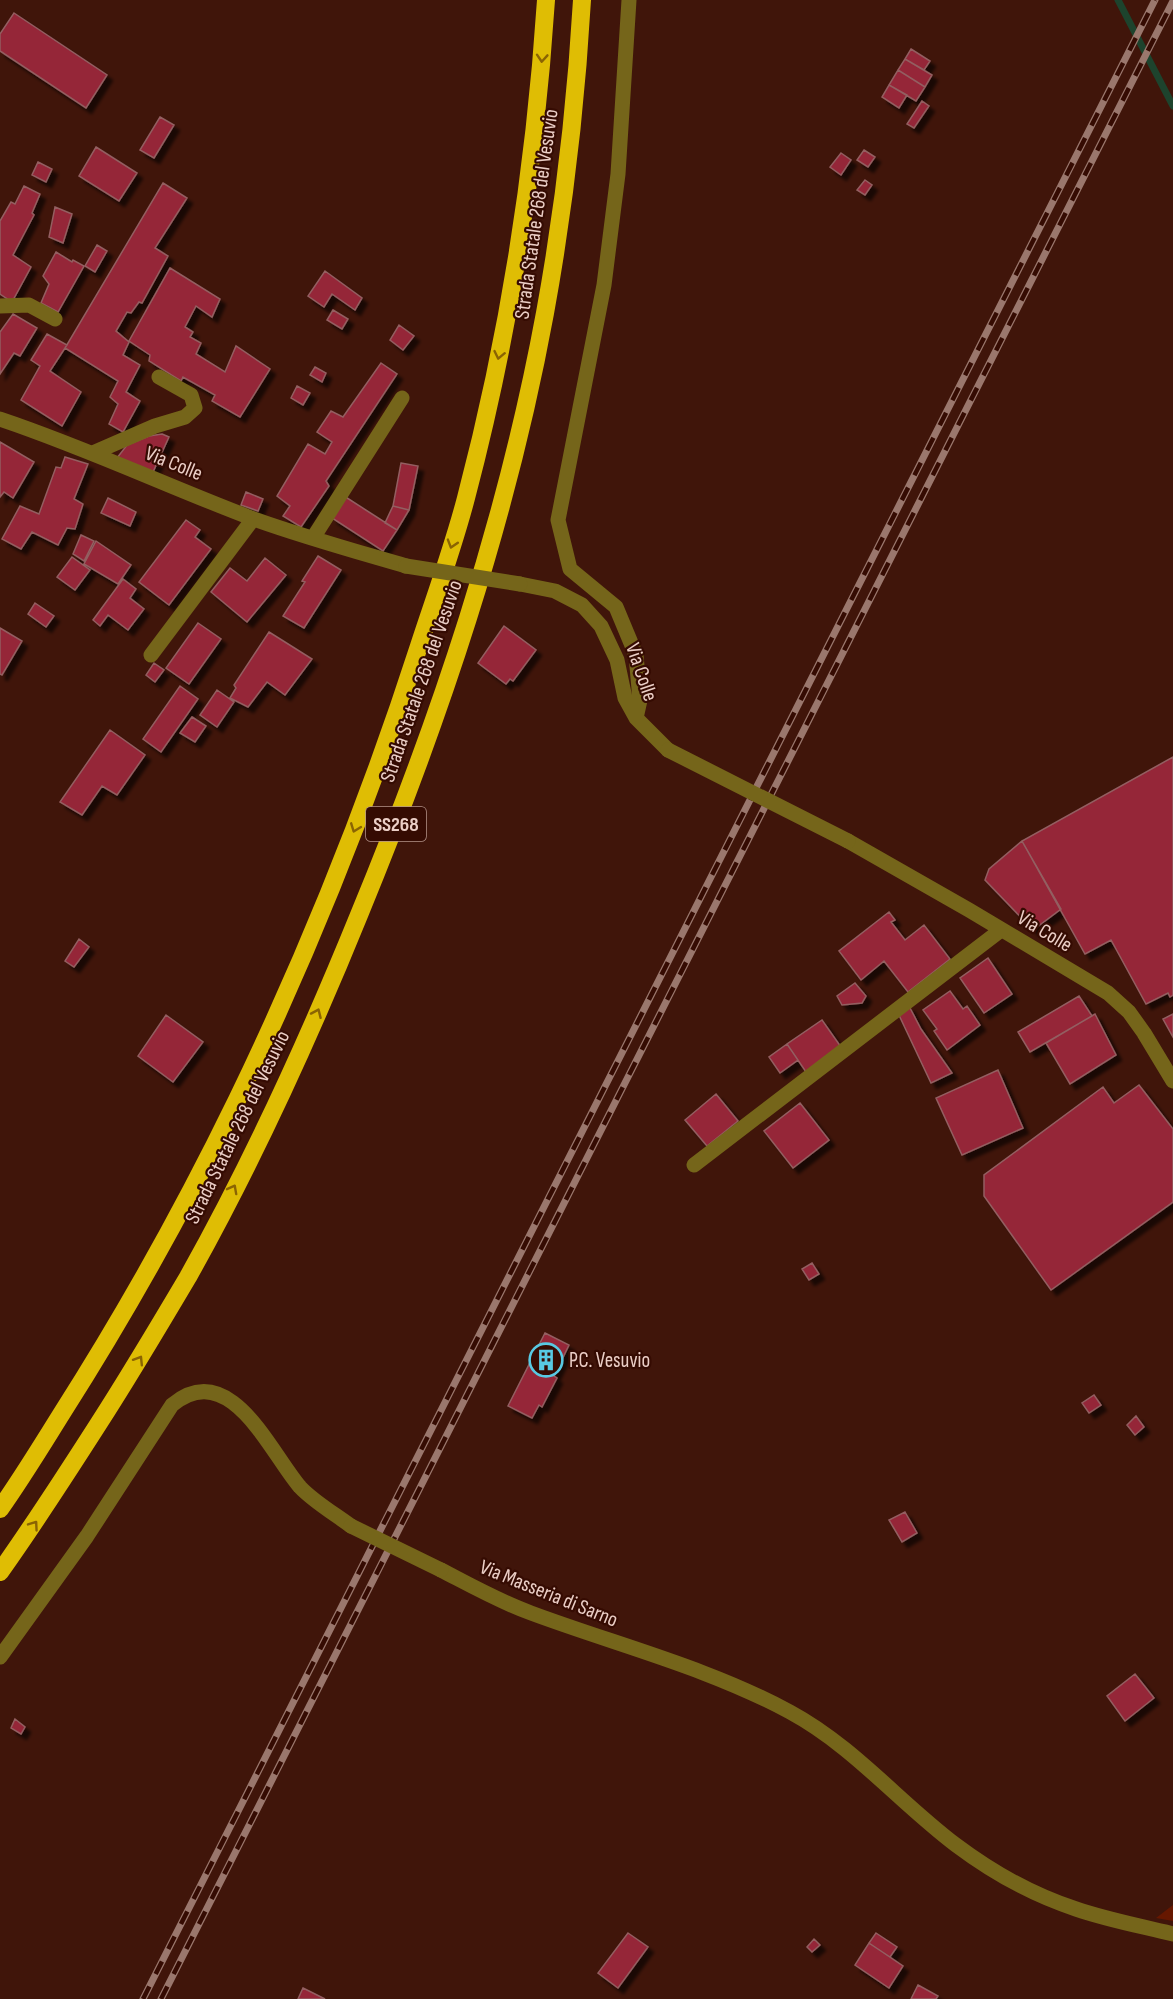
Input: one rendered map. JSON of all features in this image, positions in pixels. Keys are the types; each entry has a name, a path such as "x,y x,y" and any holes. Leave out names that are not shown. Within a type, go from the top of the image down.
{"highway":[{"name":"Strada Statale 268 del Vesuvio","path":"0,1509 110,1338 157,1258 216,1144 302,960 370,786 434,601 465,501 487,412 508,309 531,171 546,0"},
{"name":"Strada Statale 268 del Vesuvio","path":"0,1572 44,1510 141,1356 190,1273 291,1073 388,844 471,608 500,509 523,417 544,318 564,194 575,96 582,0"}],"street":[{"path":"629,0 618,174 604,285 558,520 570,569 616,607 636,655 640,700 636,718"},
{"path":"0,306 29,305 55,319"},
{"path":"93,453 154,426 185,417 195,408 191,395 159,377"},
{"path":"313,538 402,398"},
{"name":"Via Colle","path":"0,419 93,453 253,519 406,566 555,591 582,604 601,626 617,660 625,698 636,718 668,750 848,841 1108,993 1129,1012 1173,1081"},
{"path":"151,655 253,519"},
{"path":"694,1165 1001,930"},
{"name":"Via Masseria di Sarno","path":"0,1657 87,1536 172,1405 185,1395 200,1392 218,1395 250,1417 301,1488 351,1526 529,1612 650,1654 764,1699 816,1728 852,1754 955,1844 1005,1877 1075,1909 1173,1934"}],"shaded area":[{"path":"1173,1905 1173,1921 1156,1918"}],"building":[{"path":"14,13 107,75 86,108 0,51 0,34"},
{"path":"911,49 930,61 924,70 905,59"},
{"path":"905,59 932,75 925,87 898,70"},
{"path":"898,70 925,87 916,101 889,85"},
{"path":"889,85 907,95 899,108 882,97"},
{"path":"922,101 929,106 914,128 907,124"},
{"path":"160,117 174,125 154,158 140,150"},
{"path":"96,147 137,173 119,201 79,176"},
{"path":"864,150 875,157 868,167 857,160"},
{"path":"841,153 851,160 841,175 830,167"},
{"path":"38,162 52,169 46,182 32,175"},
{"path":"865,180 872,185 865,195 857,190"},
{"path":"163,183 187,198 155,248 168,256 142,303 139,302 131,313 127,312 116,331 129,342 123,355 140,365 126,392 140,401 123,432 109,424 118,404 110,397 118,381 65,348"},
{"path":"24,186 40,194 32,213 34,215 13,255 31,267 12,302 0,294 0,221 11,202 15,204"},
{"path":"55,207 72,214 63,243 49,237"},
{"path":"97,245 107,251 95,272 85,266"},
{"path":"56,252 84,266 58,312 41,303 49,284 43,276"},
{"path":"170,268 220,299 212,317 196,306 185,327 193,332 190,337 201,343 196,354 225,372 236,346 270,369 240,417 212,401 215,395 183,377 181,381 149,361 150,355 129,341"},
{"path":"325,271 362,298 355,310 332,294 324,307 308,296"},
{"path":"333,310 348,319 342,329 327,320"},
{"path":"13,314 37,328 20,356 14,353 0,374 0,332"},
{"path":"399,325 414,336 403,350 390,340"},
{"path":"47,334 67,345 50,371 81,392 62,426 21,400 40,366 31,360"},
{"path":"381,363 397,374 326,481 329,486 301,527 283,516 290,506 277,496 308,444 325,454 332,442 317,432 331,411 343,417"},
{"path":"315,367 326,373 322,382 310,375"},
{"path":"297,386 310,393 303,405 291,398"},
{"path":"162,434 169,437 153,472 117,458 127,445 149,436"},
{"path":"0,442 34,462 13,498 4,492 0,497"},
{"path":"65,457 88,464 74,499 83,504 75,529 67,528 58,545 32,532 21,549 2,539 20,506 39,514 56,467 61,468"},
{"path":"401,463 418,466 409,510 393,506"},
{"path":"246,492 263,499 258,511 241,505"},
{"path":"344,496 397,530 383,551 332,518"},
{"path":"108,498 136,512 130,526 101,513"},
{"path":"393,506 409,510 397,530 385,523"},
{"path":"186,520 200,530 195,537 211,549 169,605 139,582"},
{"path":"81,535 94,541 84,561 73,554"},
{"path":"96,541 131,565 118,584 84,564"},
{"path":"318,556 341,570 304,628 283,616 305,582 302,581"},
{"path":"72,557 90,570 75,590 57,577"},
{"path":"265,558 286,575 247,622 211,592 230,568 247,581"},
{"path":"123,579 136,589 130,598 144,609 128,630 108,615 100,626 93,620"},
{"path":"35,603 54,616 46,627 28,614"},
{"path":"198,623 221,639 189,684 166,668"},
{"path":"504,626 536,650 513,681 510,679 506,684 478,663"},
{"path":"0,628 22,641 2,675 0,674"},
{"path":"269,632 312,659 285,695 267,682 248,707 230,698 236,688 234,685"},
{"path":"154,663 164,670 155,682 146,675"},
{"path":"180,686 198,699 161,752 143,739"},
{"path":"217,690 234,702 217,727 200,715"},
{"path":"192,717 206,726 195,742 180,733"},
{"path":"110,730 145,755 117,795 102,786 82,815 60,802"},
{"path":"1173,757 1173,995 1170,997 1168,993 1146,1004 1111,940 1085,954 1022,841"},
{"path":"1022,841 1061,909 1033,930 985,880 989,869"},
{"path":"889,912 895,920 891,922 905,940 924,925 950,959 908,992 884,961 861,980 839,951"},
{"path":"79,939 89,947 74,967 65,961"},
{"path":"988,958 1012,994 984,1013 960,978"},
{"path":"855,983 866,996 862,1003 842,1005 837,996"},
{"path":"950,991 963,1009 967,1006 980,1025 947,1050 934,1031 937,1029 923,1010"},
{"path":"1079,996 1092,1016 1030,1052 1018,1032"},
{"path":"909,1006 921,1029 952,1073 931,1083 898,1013"},
{"path":"1095,1014 1116,1055 1070,1084 1046,1043"},
{"path":"1173,1014 1173,1037 1163,1019"},
{"path":"166,1015 203,1042 173,1082 138,1056"},
{"path":"822,1020 841,1047 806,1072 787,1044"},
{"path":"787,1044 798,1060 780,1073 769,1057"},
{"path":"998,1070 1023,1128 962,1155 936,1098"},
{"path":"1139,1085 1173,1129 1173,1202 1051,1290 984,1196 984,1175 1103,1087 1114,1103"},
{"path":"716,1094 738,1121 707,1146 685,1120"},
{"path":"800,1103 829,1140 793,1168 764,1131"},
{"path":"812,1263 819,1274 809,1280 802,1269"},
{"name":"P.C. Vesuvio","path":"545,1333 569,1345 554,1376 557,1378 542,1407 539,1405 532,1418 508,1406"},
{"path":"1094,1395 1101,1405 1089,1413 1082,1403"},
{"path":"1136,1416 1144,1427 1135,1435 1127,1425"},
{"path":"905,1512 917,1533 902,1542 889,1520"},
{"path":"1135,1674 1154,1698 1125,1721 1107,1696"},
{"path":"15,1719 25,1727 21,1734 11,1728"},
{"path":"628,1933 648,1947 618,1988 598,1973"},
{"path":"876,1933 897,1947 890,1957 869,1943"},
{"path":"814,1939 820,1945 812,1952 807,1947"},
{"path":"869,1943 903,1966 889,1988 855,1965"},
{"path":"918,1985 938,1996 936,1999 911,1999"},
{"path":"303,1988 325,1999 298,1999"}],"waterway":[{"path":"1118,0 1173,106"}],"railway":[{"path":"143,1999 1155,0"},
{"path":"161,1999 1173,1"}],"place":[{"name":"P.C. Vesuvio","path":"546,1360"}]}
